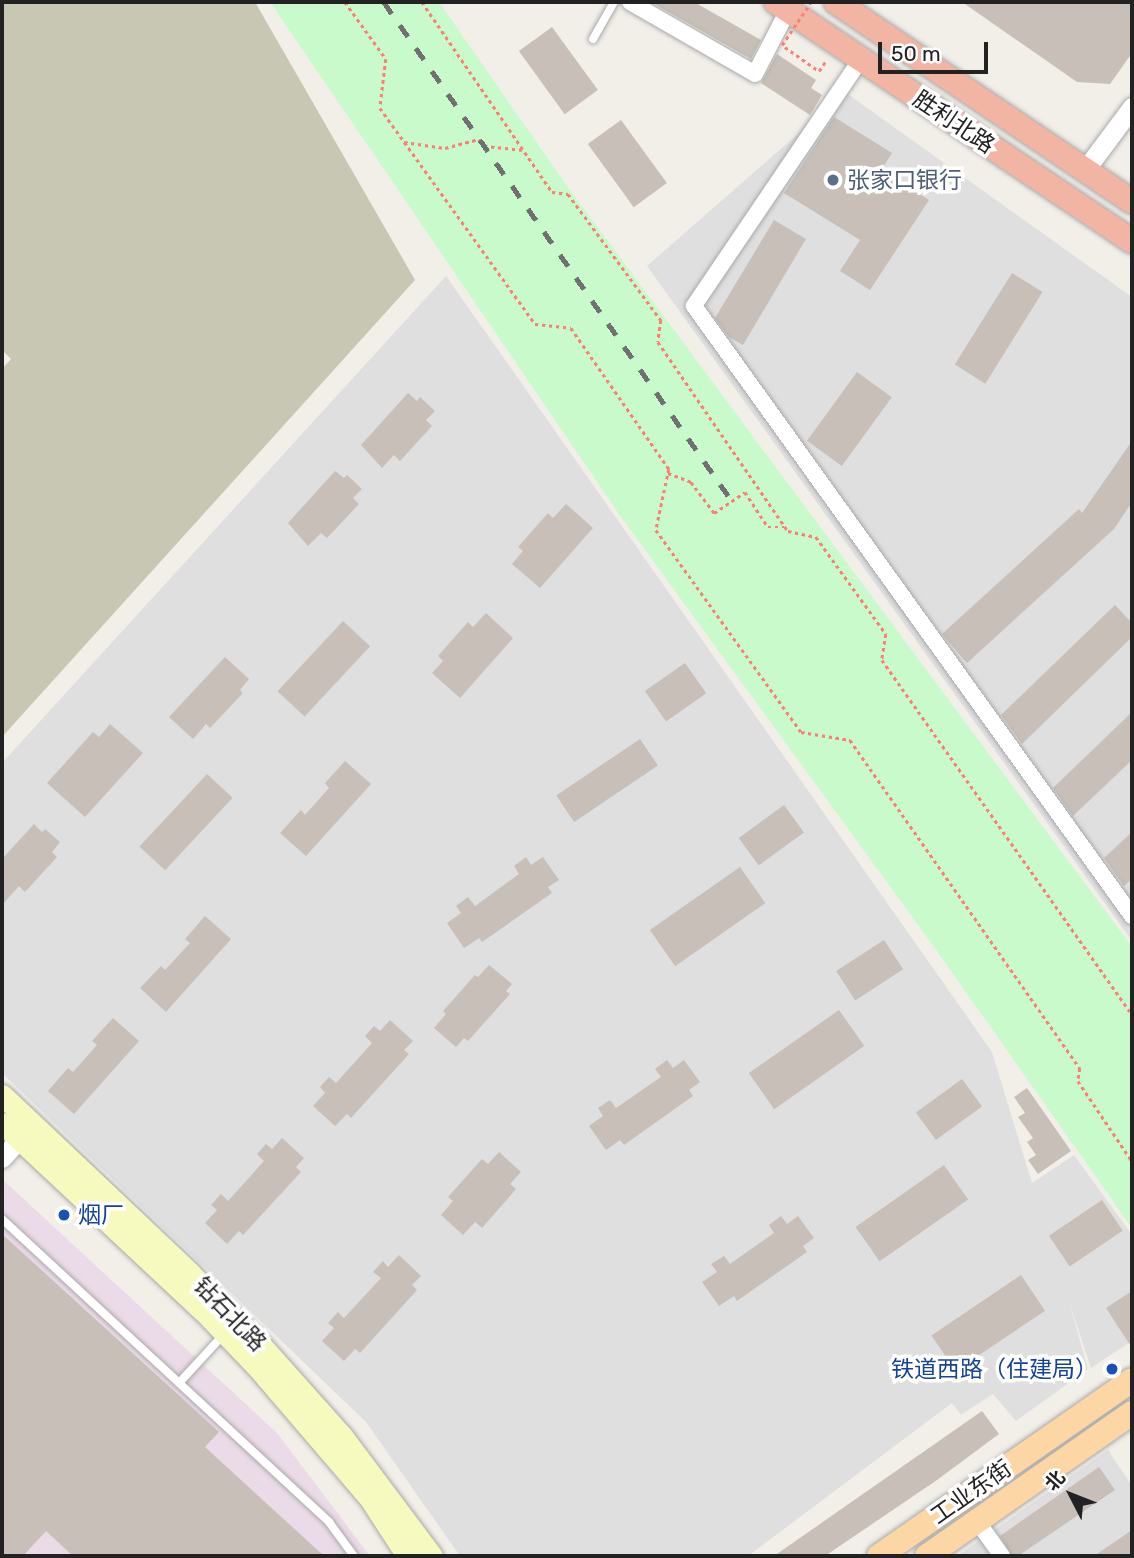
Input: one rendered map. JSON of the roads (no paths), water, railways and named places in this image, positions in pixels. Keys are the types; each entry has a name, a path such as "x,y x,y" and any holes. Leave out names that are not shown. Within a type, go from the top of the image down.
{"highway":[{"name":"胜利北路","path":"836,2 1132,202"},
{"name":"胜利北路","path":"782,6 1132,241"}],"main road":[{"name":"钻石北路","path":"2,1095 343,1437 432,1556"},
{"name":"钻石北路","path":"2,1123 231,1327 267,1377 362,1489 407,1556"},
{"name":"工业东街","path":"879,1556 1132,1380"},
{"name":"工业东街","path":"927,1556 1132,1413"}],"street":[{"path":"630,2 755,74 782,6"},
{"path":"861,59 694,306 1132,916"},
{"path":"1085,170 1132,107"},
{"path":"2,1158 19,1139"},
{"path":"977,1521 1002,1556"}],"lane":[{"path":"593,38 614,2"},
{"path":"2,1220 329,1522 354,1556"},
{"path":"179,1383 231,1327"}],"railway":[{"path":"384,2 732,501"}],"place":[{"name":"张家口银行","path":"833,180"},
{"name":"烟厂","path":"64,1215"},
{"name":"铁道西路（住建局）","path":"1112,1369"}]}
